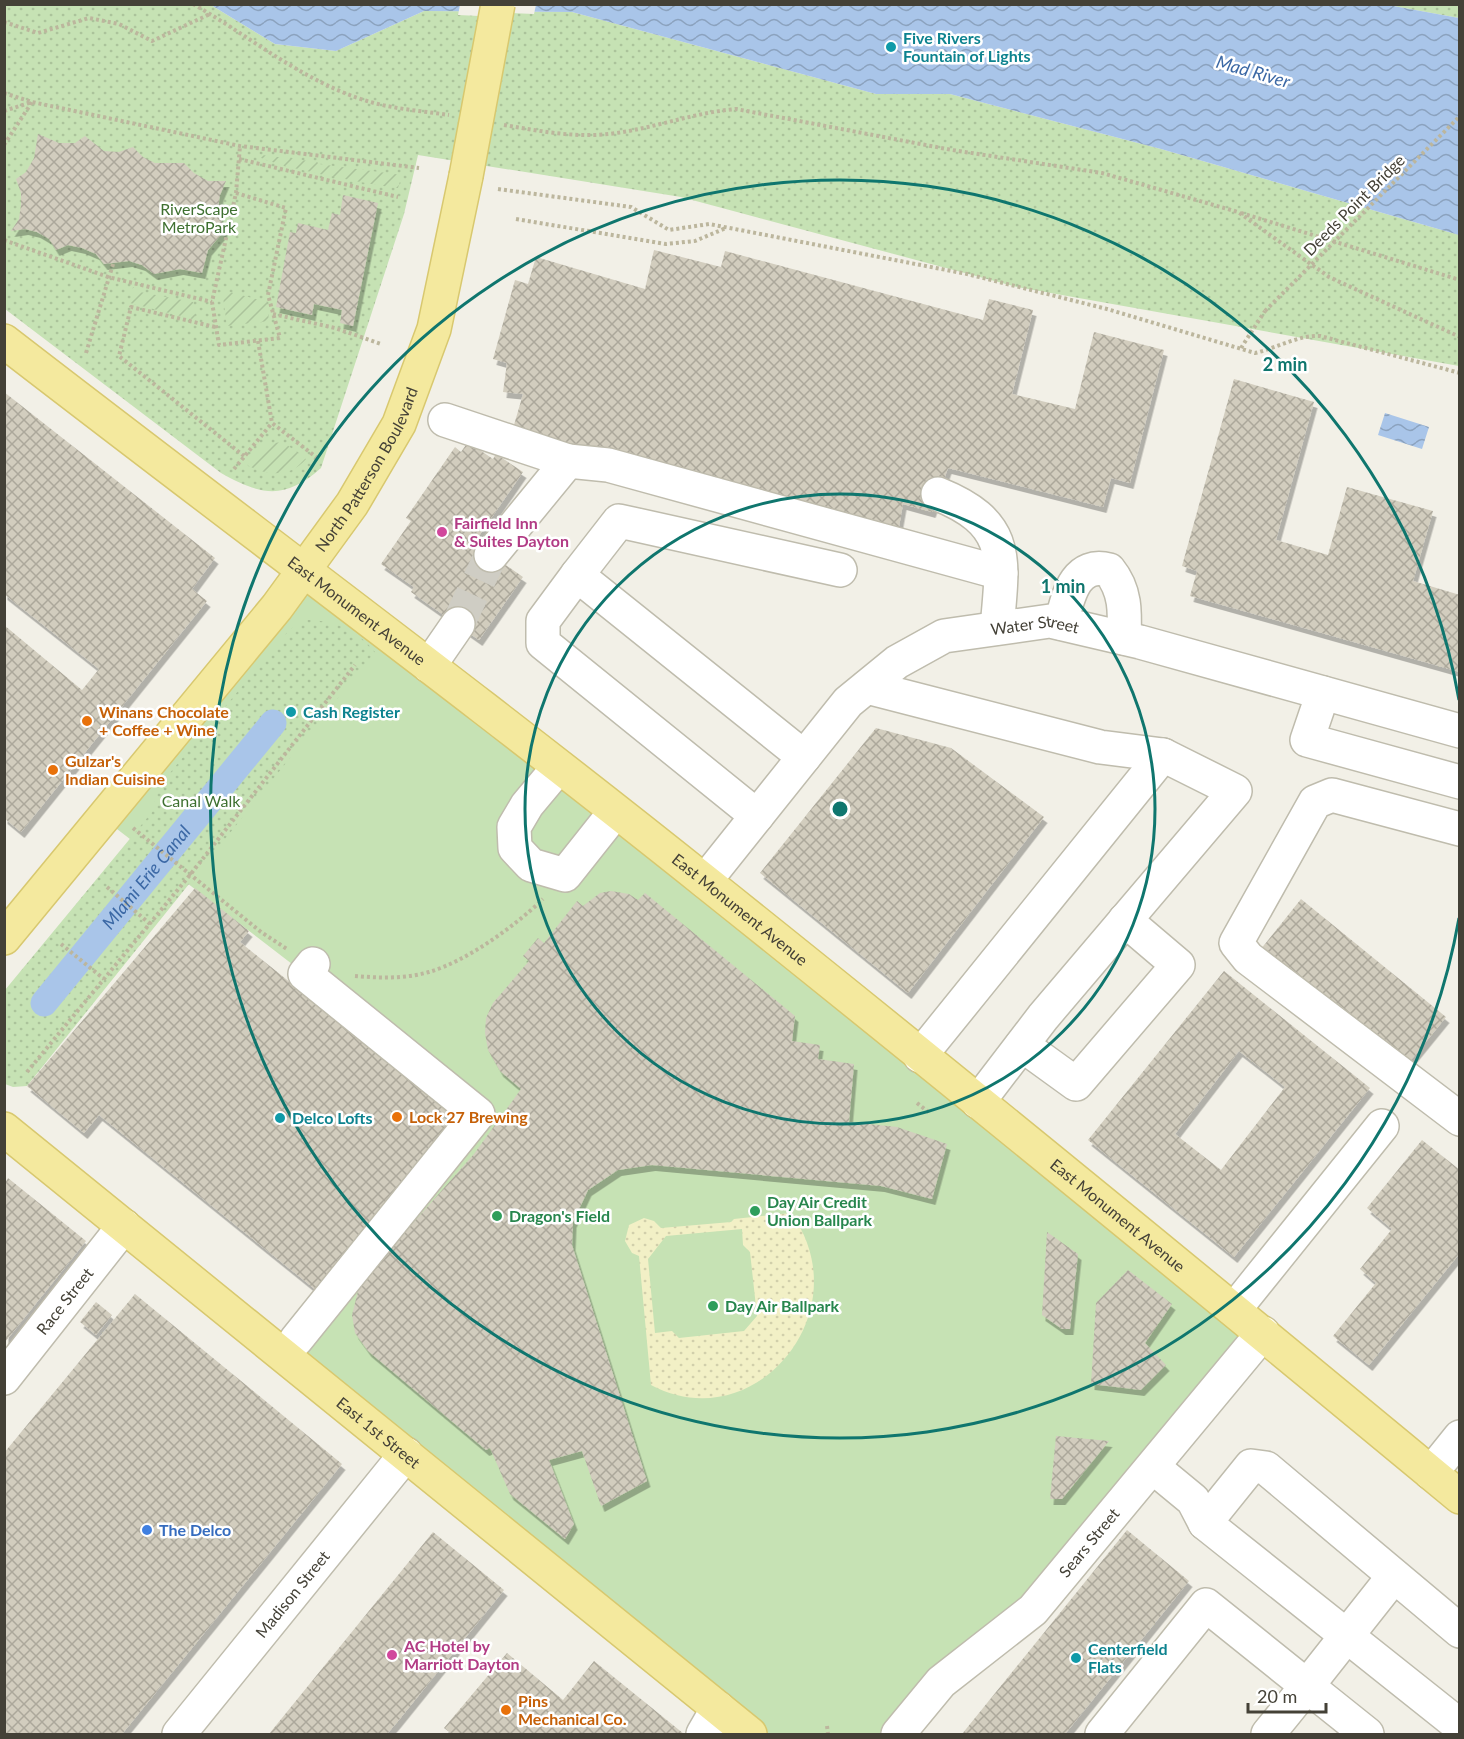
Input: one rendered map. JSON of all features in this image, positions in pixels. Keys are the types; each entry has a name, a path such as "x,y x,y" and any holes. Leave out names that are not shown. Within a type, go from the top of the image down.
{"main road":[{"name":"North Patterson Boulevard","path":"4,938 277,607 352,504 399,424 434,329 466,176 498,4"},
{"name":"East Monument Avenue","path":"6,344 304,568 705,881 1234,1310 1460,1497"},
{"name":"East 1st Street","path":"4,1130 406,1454 711,1721 750,1734"}],"street":[{"path":"445,420 568,461 608,465 1001,573"},
{"path":"491,555 568,461"},
{"path":"938,494 964,505 982,518 996,538 1001,559 997,628"},
{"path":"757,816 543,643 543,621 619,521 840,570"},
{"path":"1061,623 1072,584 1079,575 1099,567 1109,570 1122,591 1125,608 1124,638"},
{"path":"578,575 804,757"},
{"name":"Water Street","path":"705,881 848,702 897,662 944,636 1050,621 1061,623 1124,638 1460,731"},
{"path":"429,666 458,624"},
{"path":"867,687 1100,747 1163,755 1235,791 1125,920 978,1102"},
{"path":"1323,693 1307,740 1460,782"},
{"path":"920,1056 1163,755"},
{"path":"558,768 527,805 514,827 515,848 531,865 565,875 615,812"},
{"path":"1460,829 1332,795 1315,802 1236,943 1248,958 1460,1119"},
{"path":"1022,1045 1076,1084 1178,965 1125,920"},
{"path":"296,1340 478,1114 305,974 313,964"},
{"path":"1234,1310 1382,1126"},
{"name":"Race Street","path":"4,1378 124,1226"},
{"name":"Sears Street","path":"898,1734 941,1682 1034,1610 1263,1334"},
{"path":"1431,1473 1460,1437"},
{"name":"Madison Street","path":"179,1734 406,1454"},
{"path":"1205,1523 1251,1466 1266,1468 1460,1631"},
{"path":"1146,1475 1180,1517 1191,1523 1205,1523 1460,1726"},
{"path":"1268,1734 1394,1576"},
{"path":"1102,1734 1206,1605 1367,1734"}],"path":[{"path":"193,4 278,59 322,83 368,102 458,117"},
{"path":"4,22 38,33 89,18 119,24 152,41 210,14"},
{"path":"4,93 32,102 240,146 419,168"},
{"path":"4,111 32,102"},
{"path":"4,145 32,102"},
{"path":"492,123 560,134 597,135 641,128 713,111 736,109 952,150 1102,173 1460,280"},
{"name":"Deeds Point Bridge","path":"1241,348 1265,311 1460,116"},
{"path":"236,193 286,208 268,296 280,338 219,345 213,302 236,193 240,146"},
{"path":"239,159 398,197"},
{"path":"498,189 631,207 669,230 709,224 967,274 1107,309 1255,353 1274,349 1308,335 1320,336 1460,373"},
{"path":"1238,212 1329,277 1460,337"},
{"path":"516,219 666,244 695,241 727,228"},
{"path":"4,240 108,277 213,302"},
{"path":"86,353 114,261"},
{"path":"215,327 131,307 119,356 244,456"},
{"path":"273,314 335,328 381,344"},
{"path":"258,341 272,423 320,460"},
{"path":"234,469 272,423"},
{"path":"27,1072 190,875 355,665"},
{"path":"147,839 261,932 313,964 346,975 376,978 430,972 457,961 512,924 539,902 565,875"},
{"path":"107,887 150,924"},
{"path":"62,944 104,979"},
{"path":"917,1103 931,1114"},
{"path":"827,1726 828,1734"}],"green space":[{"name":"RiverScape MetroPark","path":"4,5 211,5 275,44 336,51 424,11 572,12 876,94 950,94 1161,149 1459,235 1459,366 1017,287 681,197 418,155 404,214 321,468 296,486 284,490 261,490 221,473 5,309"},
{"path":"1388,5 1459,5 1459,18"},
{"path":"254,154 402,175 398,188 299,169 263,159"},
{"path":"133,287 140,289 140,292 193,302 196,320 130,303"},
{"path":"222,290 267,302 269,321 227,326"},
{"path":"283,442 306,459 293,470 270,473 247,465 264,444"},
{"name":"Day Air Ballpark","path":"304,568 1263,1333 1139,1484 896,1734 750,1734 289,1356 478,1114 305,974 104,819"},
{"name":"Canal Walk","path":"305,620 316,620 344,627 360,637 375,652 27,1086 13,1087 5,1084 5,990 152,812 159,786 289,630"}],"sand":[{"path":"791,1213 810,1251 814,1289 805,1325 787,1356 760,1381 727,1395 690,1397 651,1385 639,1256 632,1253 625,1241 629,1225 644,1218 654,1221 661,1228 731,1222 734,1219","holes":["742,1229 743,1245 750,1252 757,1316 744,1331 679,1338 672,1331 655,1333 648,1259 666,1236"]}],"water":[{"name":"Mad River","path":"211,5 1388,5 1459,18 1459,235 1161,149 950,94 876,94 572,12 424,11 336,51 275,44"},
{"path":"1385,413 1429,427 1422,449 1378,435"}],"pier":[{"path":"460,5 536,5 534,14 511,13 479,16 458,15"}],"building":[{"path":"38,134 59,143 75,143 85,136 104,151 119,152 133,147 143,157 155,163 184,163 194,173 208,181 226,181 218,208 224,231 208,250 202,273 180,269 154,274 142,265 129,261 104,264 96,254 82,248 68,245 56,250 49,239 37,232 25,229 11,231 19,219 21,205 21,193 16,179 26,172 34,158"},
{"path":"343,195 378,203 353,326 340,323 342,310 314,304 312,315 276,307 290,232 296,233 298,223 328,230 332,213 340,215"},
{"path":"654,250 721,267 725,251 983,320 989,299 1033,310 1012,394 1075,409 1094,332 1164,350 1130,483 1111,478 1103,507 948,468 932,512 903,504 898,532 599,446 596,457 512,432 523,394 503,392 507,363 493,359 515,280 528,284 536,257 645,289"},
{"path":"1234,379 1314,402 1276,540 1328,555 1347,487 1433,511 1413,581 1460,595 1460,672 1190,596 1197,571 1182,566"},
{"path":"4,392 215,558 192,589 207,601 21,832 4,818 4,625 82,690 99,669 4,594"},
{"name":"Fairfield Inn & Suites Dayton","path":"468,442 493,459 496,454 523,472 474,543 523,577 479,640 411,592 414,587 381,564 411,521 406,518 455,447 461,452"},
{"path":"876,728 951,748 1044,817 908,993 760,873"},
{"name":"Delco Lofts","path":"195,888 249,931 240,942 461,1120 321,1294 99,1115 84,1133 27,1086"},
{"name":"Dragon's Field","path":"611,891 629,894 638,900 645,893 795,1016 792,1041 820,1045 818,1059 854,1064 849,1122 897,1127 947,1144 932,1199 881,1186 652,1165 618,1170 588,1190 573,1222 572,1245 647,1481 601,1506 582,1451 549,1460 574,1524 565,1539 510,1494 490,1448 486,1450 368,1351 355,1333 352,1315 360,1283 474,1154 521,1089 500,1071 488,1050 485,1033 486,1018 493,1003 529,961 523,956 538,938 544,943 577,901 583,906 600,893"},
{"path":"1301,899 1446,1017 1402,1071 1257,954"},
{"path":"1224,971 1370,1088 1234,1257 1088,1140","holes":["1239,1051 1285,1087 1221,1170 1175,1134"]},
{"path":"1422,1140 1460,1170 1460,1253 1369,1365 1333,1336 1376,1283 1360,1269 1392,1229 1367,1208"},
{"path":"8,1178 86,1241 5,1342 5,1183"},
{"path":"1047,1232 1078,1254 1070,1329 1062,1329 1042,1315"},
{"path":"1128,1270 1172,1304 1145,1343 1166,1365 1141,1390 1091,1384 1096,1303"},
{"name":"The Delco","path":"135,1294 342,1464 122,1734 4,1734 4,1453"},
{"path":"96,1302 112,1315 96,1335 80,1322"},
{"path":"1056,1436 1109,1441 1062,1499 1050,1499"},
{"name":"Centerfield Flats","path":"1127,1530 1189,1581 1065,1734 962,1734"},
{"name":"AC Hotel by Marriott Dayton","path":"433,1532 504,1590 398,1721 387,1734 269,1734"},
{"path":"507,1653 563,1700 594,1661 684,1734 452,1734 444,1728"}],"waterway":[{"name":"MIami Erie Canal","path":"44,1003 273,723"}],"tunnel":[{"path":"458,624 491,555"}],"place":[{"name":"Five Rivers Fountain of Lights","path":"891,47"},
{"name":"Fairfield Inn & Suites Dayton","path":"442,532"},
{"name":"Cash Register","path":"291,712"},
{"name":"Winans Chocolate + Coffee + Wine","path":"87,721"},
{"name":"Gulzar's Indian Cuisine","path":"53,770"},
{"name":"Lock 27 Brewing","path":"397,1117"},
{"name":"Delco Lofts","path":"280,1118"},
{"name":"Day Air Credit Union Ballpark","path":"755,1211"},
{"name":"Dragon's Field","path":"497,1216"},
{"name":"Day Air Ballpark","path":"713,1306"},
{"name":"The Delco","path":"147,1530"},
{"name":"AC Hotel by Marriott Dayton","path":"392,1655"},
{"name":"Centerfield Flats","path":"1076,1658"},
{"name":"Pins Mechanical Co.","path":"506,1710"}]}
